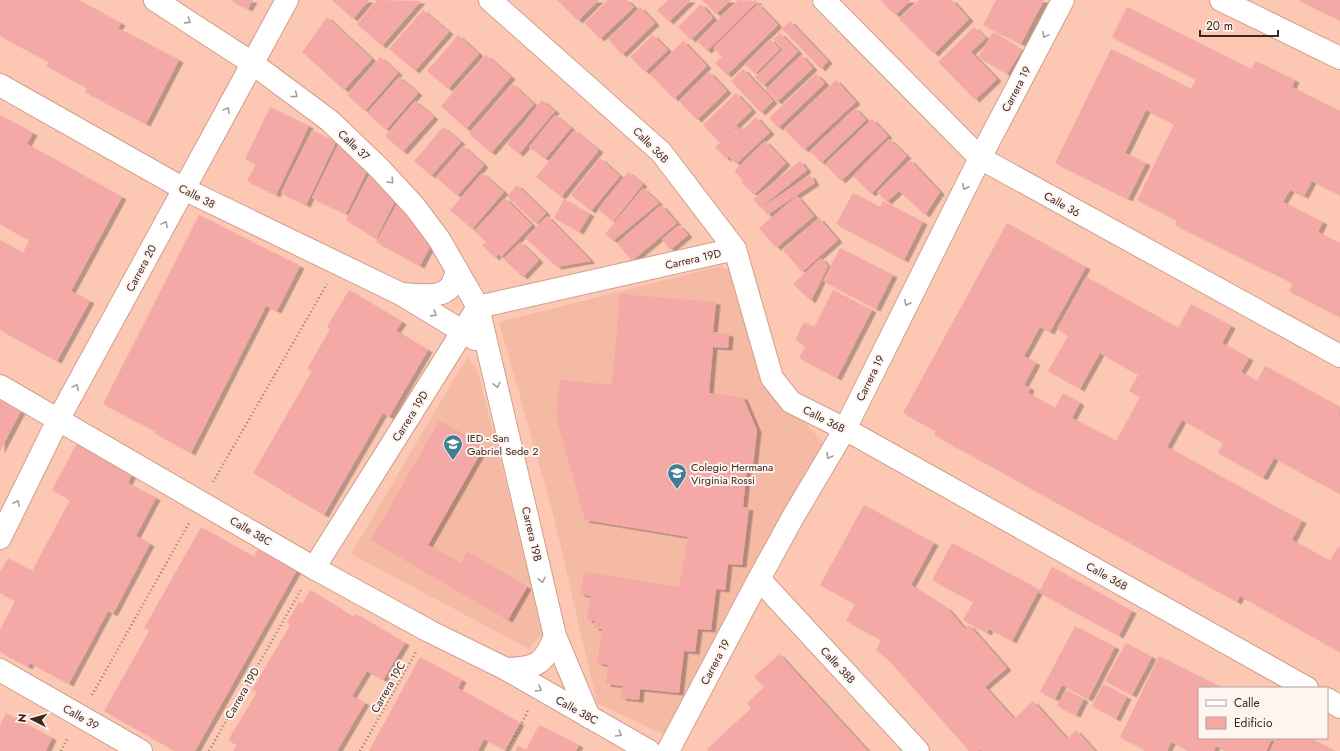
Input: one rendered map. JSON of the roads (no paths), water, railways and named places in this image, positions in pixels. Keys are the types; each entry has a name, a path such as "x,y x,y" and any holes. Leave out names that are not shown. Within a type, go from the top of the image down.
{"street":[{"name":"Calle 37","path":"155,0 252,63 330,122 379,168 416,207 439,239 478,307 488,347"},
{"name":"Carrera 20","path":"0,538 58,420 287,0"},
{"name":"Calle 36B","path":"490,0 661,152 735,249 772,378 791,402 845,430 1305,687"},
{"name":"Calle 36","path":"824,0 980,158 1340,356"},
{"name":"Carrera 19","path":"668,751 793,517 845,430 980,158 1063,0"},
{"path":"1221,0 1340,58"},
{"name":"Calle 38","path":"0,85 184,189 401,294 488,347"},
{"name":"Carrera 19D","path":"314,568 478,307 735,249"},
{"name":"Calle 38","path":"401,294 424,296 447,290 454,281 457,270"},
{"name":"Carrera 19B","path":"488,347 555,636 589,717"},
{"name":"Calle 38C","path":"0,386 314,568 429,631 506,669 540,690 649,751"},
{"name":"Calle 38B","path":"759,579 918,751"},
{"path":"506,669 525,668 534,665 550,651 555,636"},
{"name":"Calle 39","path":"0,670 141,751"},
{"path":"1328,700 1340,707"}],"place":[{"name":"IED - San Gabriel Sede 2","path":"453,461"},
{"name":"Colegio Hermana Virginia Rossi","path":"677,490"}]}
